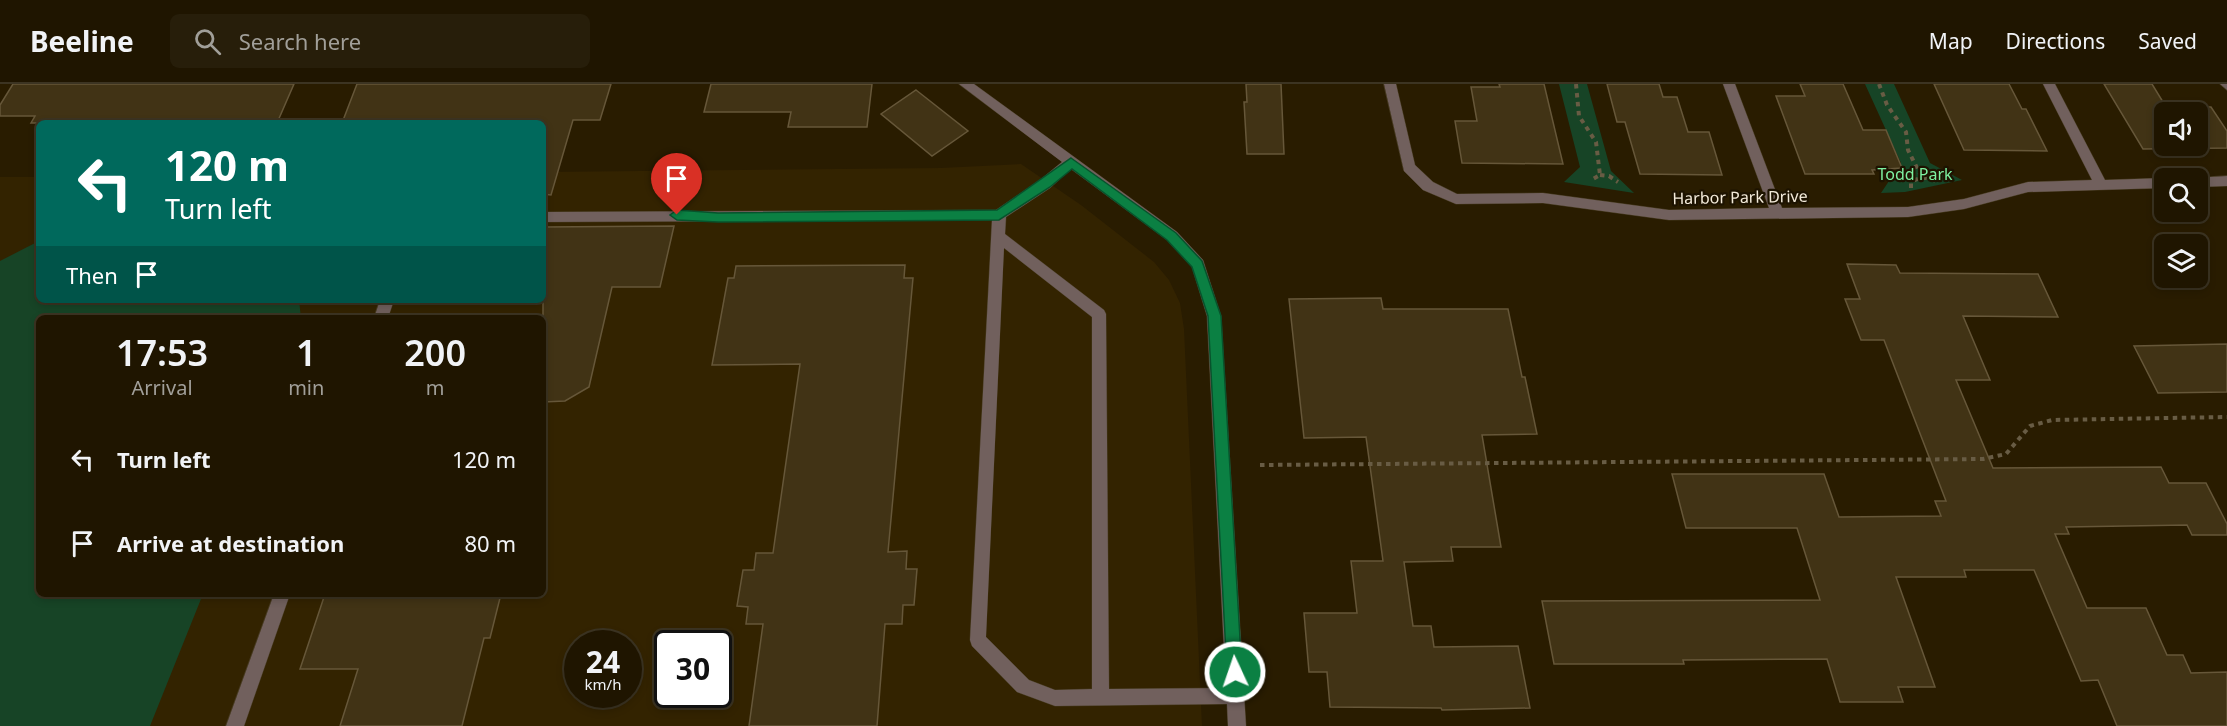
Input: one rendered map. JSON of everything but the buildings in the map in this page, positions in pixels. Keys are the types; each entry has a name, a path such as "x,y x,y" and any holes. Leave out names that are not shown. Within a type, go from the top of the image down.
{"street":[{"path":"965,84 1172,236 1198,264 1214,316 1237,726"},
{"name":"Harbor Park Drive","path":"1390,84 1409,167 1428,186 1456,199 1543,198 1669,215 1908,212 1964,204 2028,187 2154,183"},
{"path":"1729,84 1777,213"},
{"path":"2049,84 2101,184"},
{"path":"546,217 999,215 1045,184 1071,162"},
{"path":"2208,182 2227,182"},
{"path":"999,215 978,640 1023,686 1054,698 1236,696"},
{"path":"997,235 1099,314 1101,698"},
{"path":"235,726 281,597"}],"path":[{"path":"1576,84 1579,116 1596,142 1598,152 1600,175 1593,177 1588,183"},
{"path":"1879,84 1887,105 1906,132 1908,150 1922,178"},
{"path":"1260,465 1983,459 2006,454 2030,426 2052,420 2227,417"}],"shaded area":[{"path":"1021,164 1081,205 1154,262 1169,280 1180,303 1184,329 1202,726 0,726 0,177 36,177 36,303 546,303 546,172 941,168"}],"green space":[{"path":"1559,84 1587,84 1611,171 1634,193 1564,182 1580,167"},
{"name":"Todd Park","path":"1865,84 1894,84 1930,163 1962,180 1905,192 1881,193 1901,163"},
{"path":"36,243 36,303 299,303 301,315 36,315 36,597 202,597 150,726 0,726 0,261"}],"route":[{"path":"677,215 718,217 999,215 1045,184 1071,162 1172,236 1198,264 1214,316 1235,672"}]}
